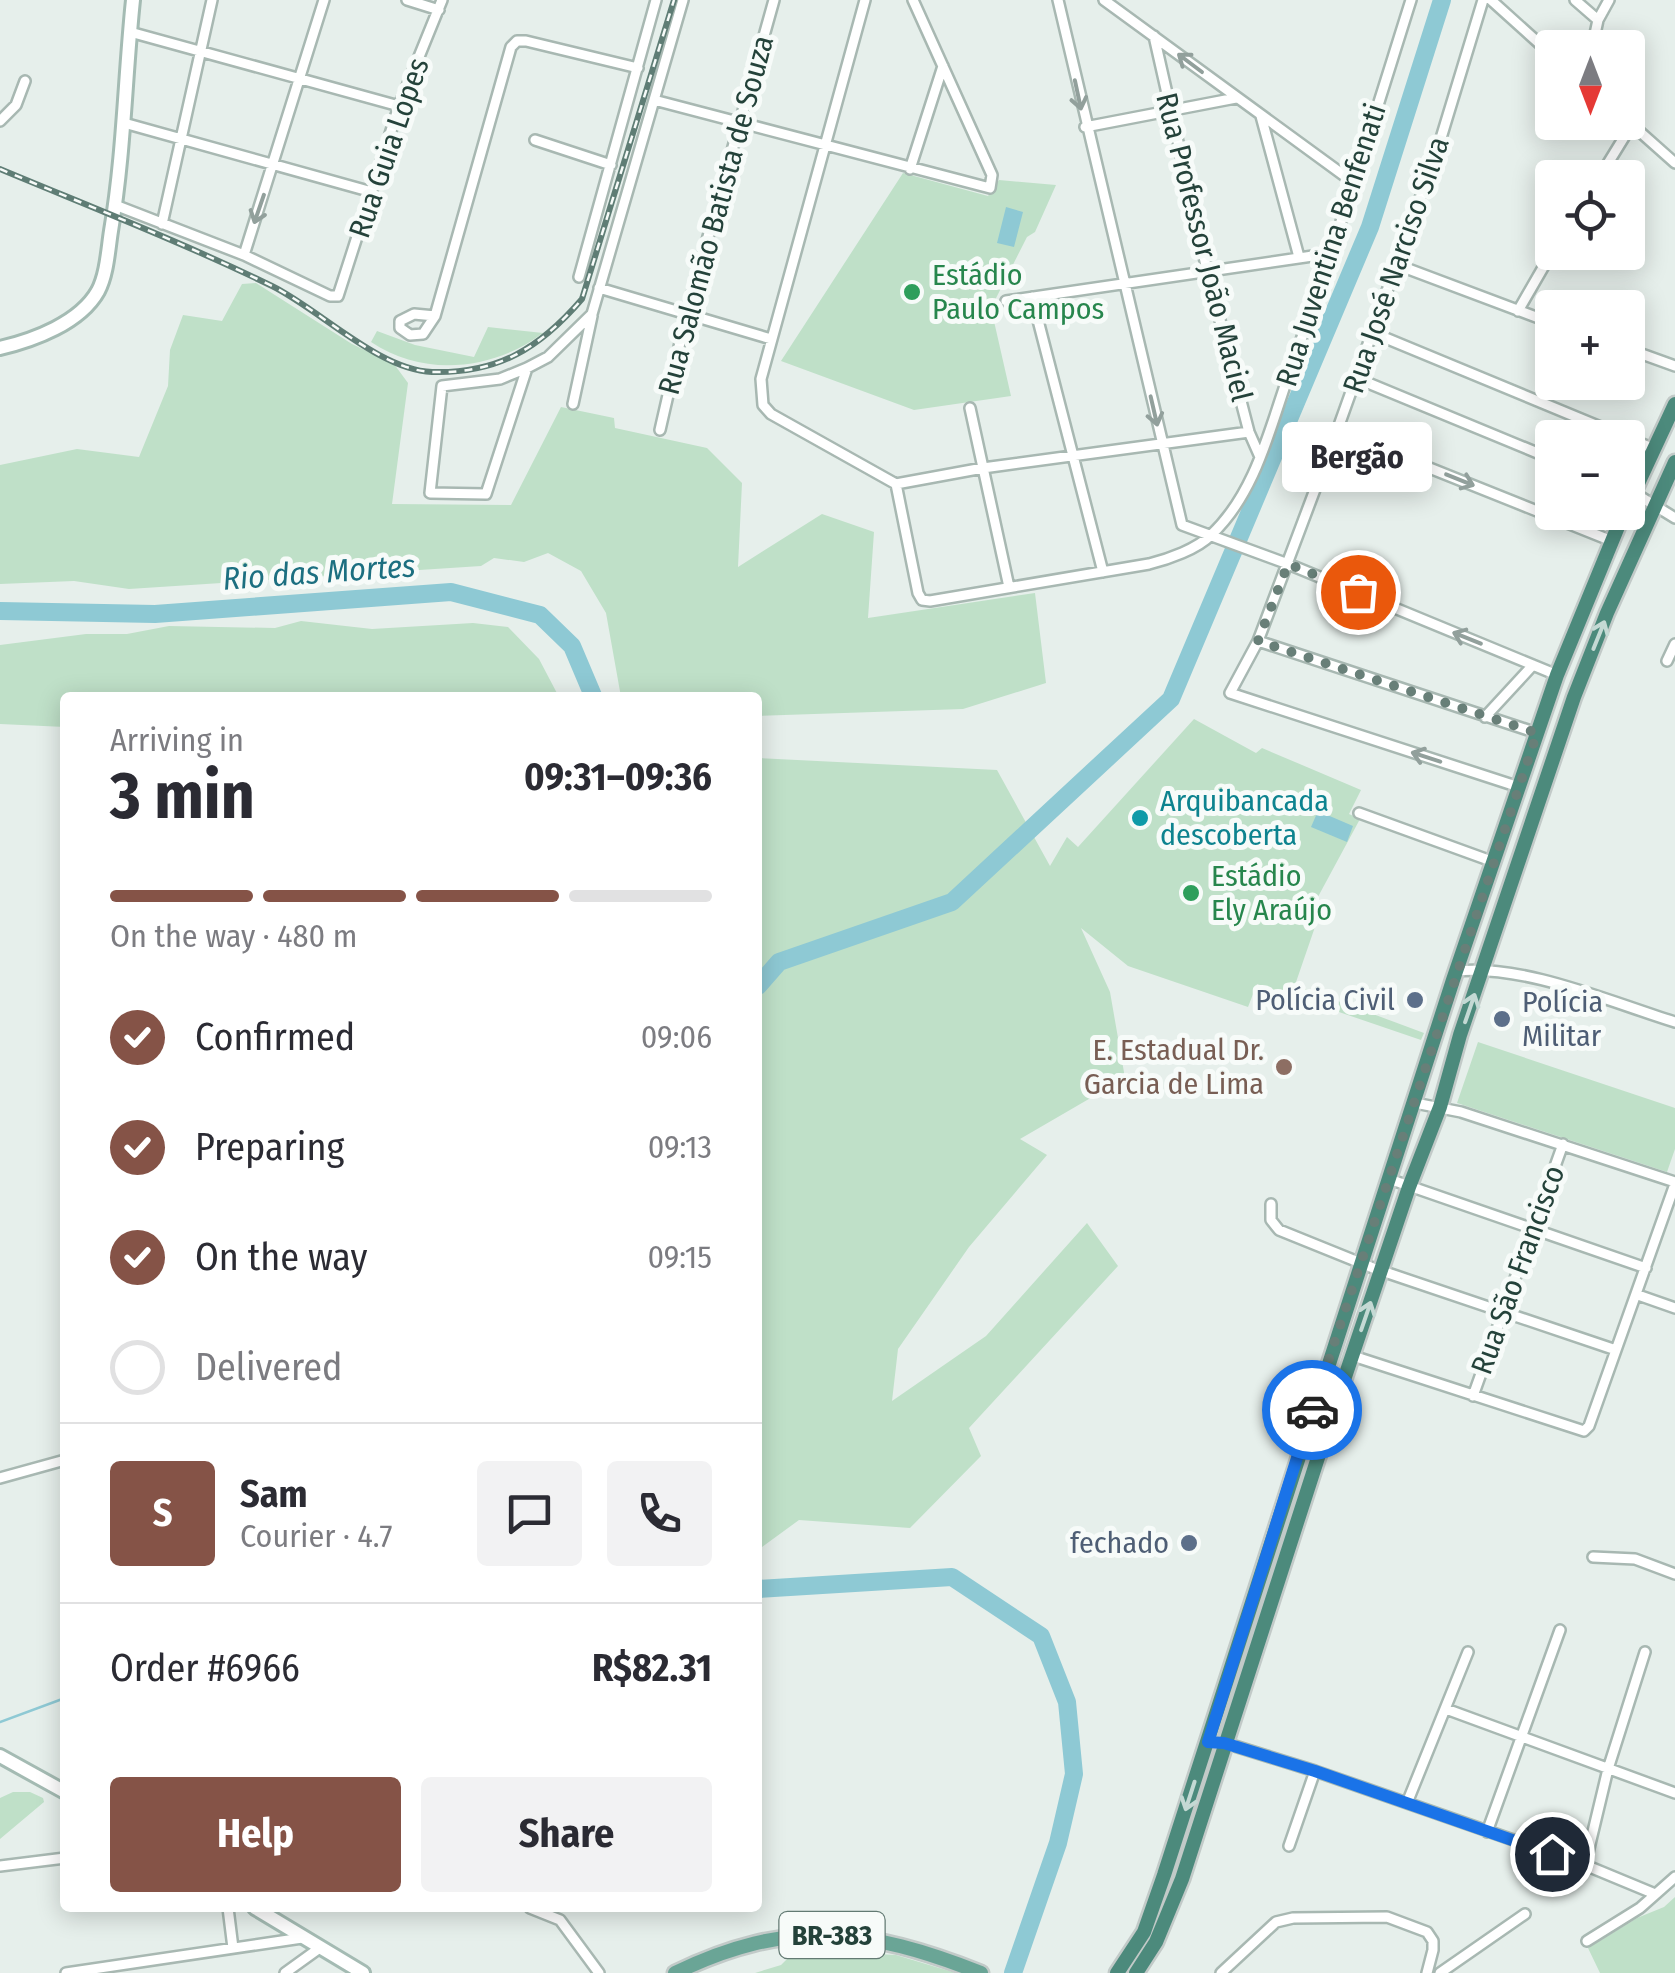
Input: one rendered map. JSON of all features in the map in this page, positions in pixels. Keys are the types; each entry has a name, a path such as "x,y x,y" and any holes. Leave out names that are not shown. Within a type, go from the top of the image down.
{"highway":[{"path":"1645,466 1675,404"},
{"path":"1142,1971 1165,1925 1574,697 1675,462"},
{"path":"1117,1973 1144,1932 1556,675 1617,530"},
{"path":"1556,675 1574,697"}],"main road":[{"path":"0,348 56,328 83,310 98,291 115,205 132,3"},
{"path":"0,1756 60,1789"},
{"path":"261,1912 363,1973"},
{"name":"BR-383","path":"675,1973 706,1958 775,1937 824,1934 874,1938 981,1973"},
{"name":"BR-383","path":"687,1973 706,1958"}],"street":[{"path":"118,0 132,3"},
{"path":"162,224 212,0"},
{"path":"115,205 244,255 324,0"},
{"path":"407,0 441,5"},
{"path":"579,277 656,0"},
{"path":"573,404 599,288 683,0"},
{"name":"Rua Salomão Batista de Souza","path":"660,430 687,312 774,0"},
{"path":"865,0 771,339 761,379 763,405 771,414 896,484 983,468 1249,432"},
{"path":"654,100 990,188 992,175 913,0"},
{"path":"1058,0 1178,518 1190,530 1276,559 1556,675"},
{"path":"1104,0 1353,182"},
{"name":"Rua Juventina Benfenati","path":"1210,536 1239,500 1260,457 1332,252 1411,0"},
{"path":"1487,0 1535,38"},
{"name":"Rua José Narciso Silva","path":"1487,0 1438,148 1288,564 1258,641 1230,693 1519,787"},
{"path":"1499,0 1535,35"},
{"path":"1575,0 1598,20"},
{"path":"1596,30 1609,0"},
{"name":"Rua Guia Lopes","path":"244,255 330,296 338,296 400,106 441,5"},
{"path":"130,32 400,106"},
{"name":"Rua Professor João Maciel","path":"1154,36 1207,270 1249,432 1260,457"},
{"path":"435,316 511,47 517,41 638,68"},
{"path":"910,168 943,66"},
{"path":"0,122 16,105 25,81"},
{"path":"1085,126 1236,98"},
{"path":"1261,116 1299,257"},
{"path":"124,124 372,192"},
{"path":"1645,134 1675,160"},
{"path":"536,140 611,165"},
{"path":"1006,301 1332,252"},
{"path":"1395,264 1535,317"},
{"path":"1518,311 1542,270"},
{"path":"599,288 771,339"},
{"path":"1032,297 1103,572"},
{"path":"528,368 486,494 430,494 442,386 500,379 528,368 548,357 592,314"},
{"path":"1371,332 1584,420"},
{"path":"1645,355 1675,366"},
{"path":"1356,378 1535,452"},
{"path":"970,408 1009,587"},
{"path":"1337,431 1612,541"},
{"path":"1645,445 1654,449"},
{"path":"896,484 922,600 1160,562 1210,536"},
{"path":"1645,502 1675,518"},
{"path":"1258,641 1537,733"},
{"path":"1668,662 1675,644"},
{"path":"1484,717 1532,665"},
{"path":"1359,813 1494,862"},
{"path":"1456,972 1484,968 1515,973 1675,1022"},
{"path":"1353,1356 1584,1431 1638,1295 1675,1183 1562,1144 1414,1103"},
{"name":"Rua São Francisco","path":"1473,1396 1562,1144"},
{"path":"1389,1180 1646,1268"},
{"path":"1271,1204 1271,1220 1280,1230 1360,1264 1616,1350"},
{"path":"1638,1295 1675,1308"},
{"path":"0,1478 60,1461"},
{"path":"1594,1557 1635,1559 1675,1574"},
{"path":"1487,1832 1560,1630"},
{"path":"1407,1803 1468,1652"},
{"path":"1585,1865 1608,1769 1645,1652"},
{"path":"1446,1709 1675,1792"},
{"path":"1208,1742 1224,1743 1315,1771 1585,1865 1655,1894"},
{"path":"1289,1846 1315,1771"},
{"path":"0,1866 60,1859"},
{"path":"1587,1941 1640,1908 1675,1876"},
{"path":"228,1912 233,1948"},
{"path":"540,1912 560,1920 600,1973"},
{"path":"1440,1973 1524,1914"},
{"path":"1220,1973 1276,1922 1293,1918 1387,1918 1427,1932 1433,1941 1427,1973"},
{"path":"66,1973 302,1938"},
{"path":"284,1973 321,1947"}],"green space":[{"name":"Estádio Paulo Campos","path":"903,173 988,196 999,180 1056,185 1035,232 1027,237 991,308 1011,396 914,410 781,361"},
{"path":"256,283 352,344 394,364 408,383 392,504 511,505 561,407 614,418 615,428 707,448 742,483 738,567 822,514 874,532 868,618 1035,593 1046,683 963,709 762,716 762,692 620,692 606,613 581,571 548,553 524,562 494,558 481,566 129,589 74,581 0,584 0,465 77,449 139,457 168,386 170,350 183,315 222,321 242,284"},
{"path":"488,327 543,333 503,355 458,365 413,361 371,342 377,331 415,345 474,357"},
{"path":"301,621 372,629 473,623 508,627 539,659 556,692 60,692 60,727 0,724 0,645 86,634 127,634 169,626 275,628"},
{"path":"1194,719 1256,753 1262,748 1361,790 1349,814 1360,819 1306,919 1316,924 1295,985 1424,1033 1421,1040 1257,984 1248,1007 1128,966 1081,928 1110,992 1125,1078 1020,1139 1047,1155 969,1247 898,1349 892,1401 986,1336 1087,1223 1118,1266 969,1428 981,1456 910,1528 799,1520 762,1547 762,758 997,770 1050,866 1067,837 1078,847"},
{"path":"1478,1042 1675,1108 1675,1149 1667,1172 1457,1103"},
{"path":"13,1792 30,1792 44,1802 0,1839 0,1798"},
{"path":"1675,1897 1675,1973 1600,1973 1588,1948 1637,1918 1664,1907"},
{"path":"819,1951 896,1955 956,1973 755,1973 781,1965 792,1954"}],"water":[{"path":"1006,207 1023,212 1014,247 997,243"},
{"path":"1318,811 1353,826 1347,842 1311,827"}],"waterway":[{"path":"762,981 779,962 952,902 1171,699 1370,227 1442,0"},
{"name":"Rio das Mortes","path":"0,611 155,614 451,592 540,615 572,646 591,692"},
{"name":"Rio das Mortes","path":"762,1589 952,1577 1041,1636 1067,1702 1074,1774 1058,1843 1013,1973"},
{"path":"0,1722 60,1700"}],"railway":[{"path":"0,169 272,286 391,361 432,372 497,363 533,344 582,299 674,0"}],"way so far":[{"path":"1312,1410 1537,733 1258,641 1288,564 1358,592"}],"place":[{"name":"Estádio Paulo Campos","path":"912,292"},
{"name":"Bergão","path":"1358,592"},
{"name":"Arquibancada descoberta","path":"1140,818"},
{"name":"Estádio Ely Araújo","path":"1191,893"},
{"name":"Polícia Civil","path":"1415,1000"},
{"name":"Polícia Militar","path":"1502,1019"},
{"name":"E. Estadual Dr. Garcia de Lima","path":"1284,1067"},
{"name":"fechado","path":"1189,1543"}],"route":[{"path":"1312,1410 1208,1742 1224,1743 1315,1771 1552,1854"}]}
